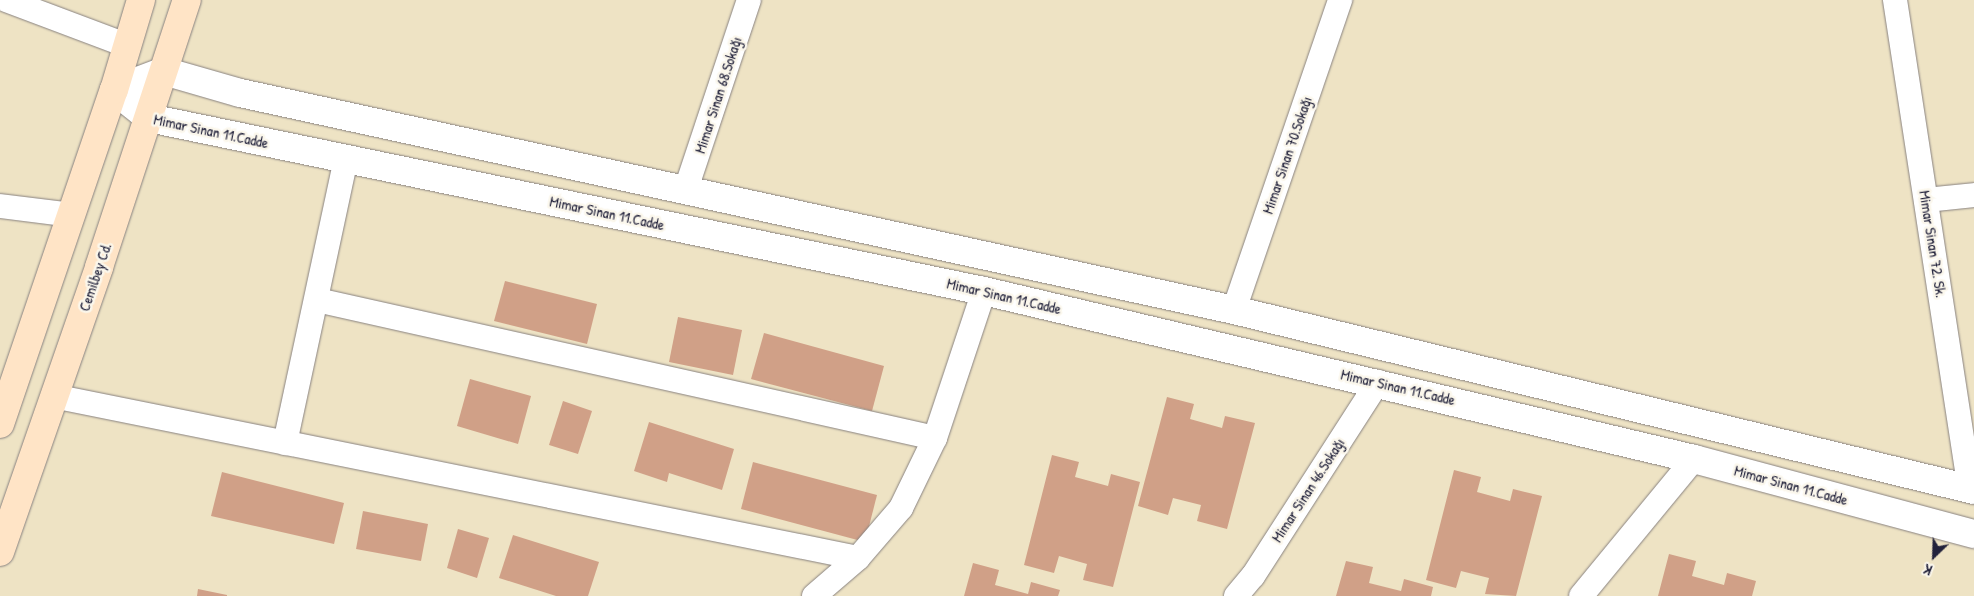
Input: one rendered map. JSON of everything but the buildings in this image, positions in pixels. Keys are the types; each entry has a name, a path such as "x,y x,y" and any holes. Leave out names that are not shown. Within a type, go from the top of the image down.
{"main road":[{"path":"0,424 8,378 72,215 114,90 141,0"},
{"name":"Cemilbey Cd.","path":"0,552 149,118 187,0"}],"street":[{"path":"6,0 126,45"},
{"name":"Mimar Sinan 68.Sokağı","path":"686,190 749,0"},
{"name":"Mimar Sinan 70.Sokağı","path":"1234,310 1340,0"},
{"name":"Mimar Sinan 72. Sk.","path":"1895,0 1926,200 1964,376 1972,489"},
{"path":"114,90 164,71 240,93 1234,310 1972,489"},
{"name":"Mimar Sinan 11.Cadde","path":"114,90 149,118 984,290 1378,382 1694,459 1974,534"},
{"path":"286,443 318,300 346,159"},
{"path":"1926,200 1974,195"},
{"path":"0,206 72,215"},
{"path":"814,596 858,558 901,508 935,438 984,290"},
{"path":"318,300 935,438"},
{"name":"Mimar Sinan 46.Sokağı","path":"1236,596 1253,576 1378,382"},
{"path":"53,396 858,558"},
{"path":"1581,596 1694,459"}]}
